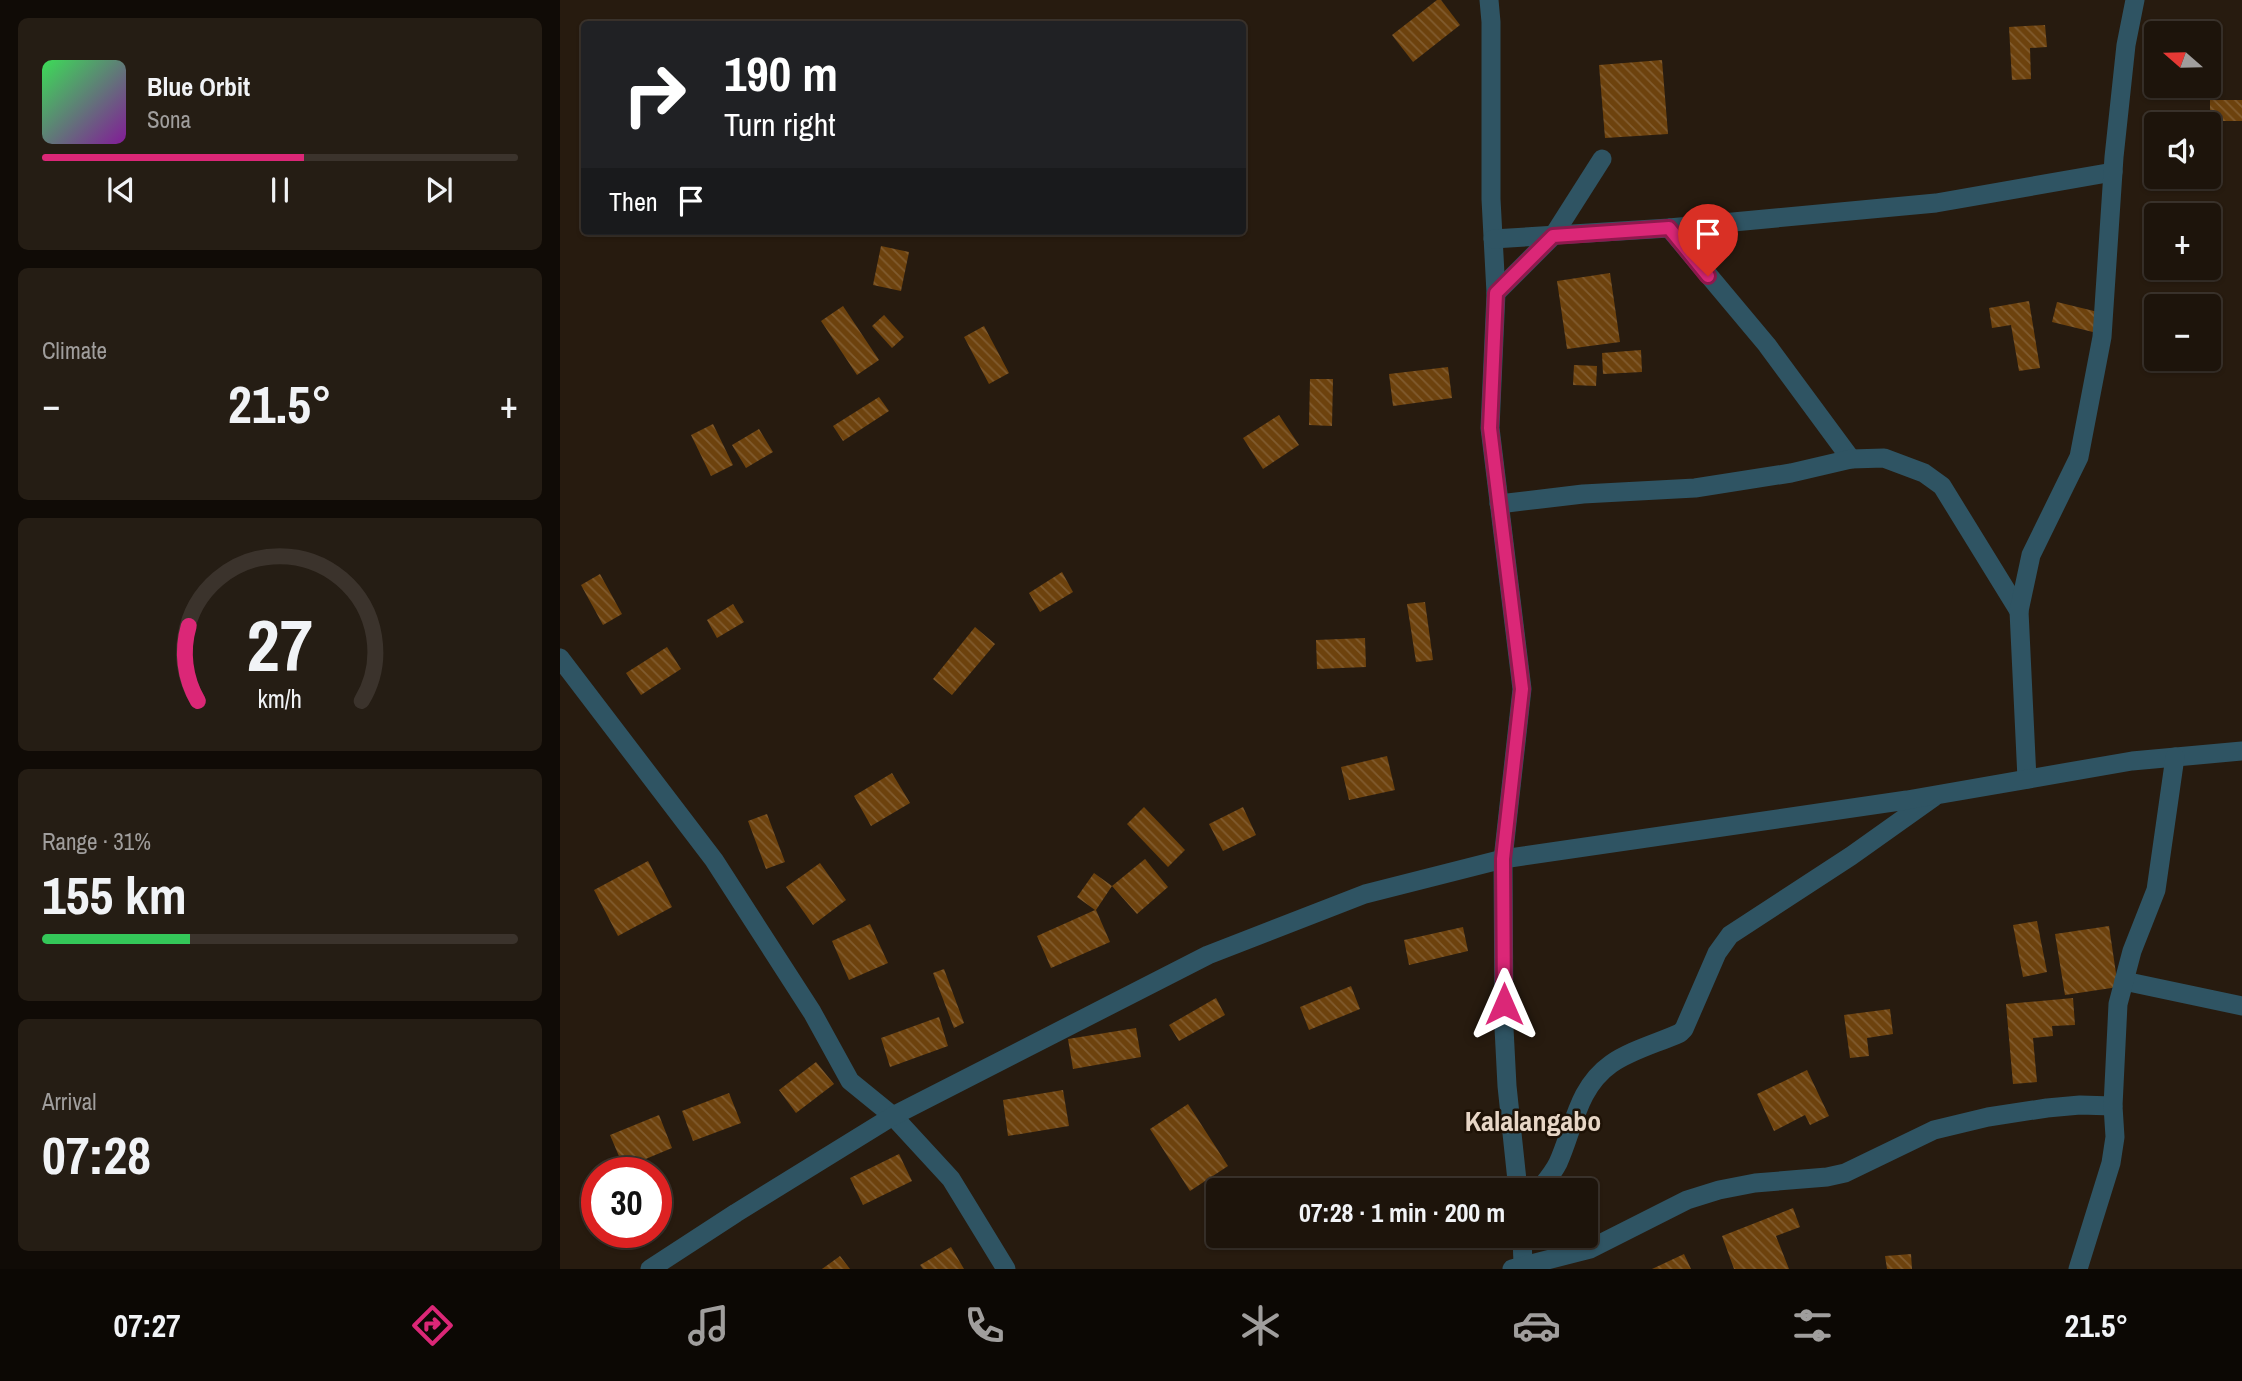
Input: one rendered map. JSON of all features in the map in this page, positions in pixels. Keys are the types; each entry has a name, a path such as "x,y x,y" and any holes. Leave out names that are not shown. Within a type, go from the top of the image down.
{"street":[{"path":"1489,0 1491,199 1496,293 1490,428 1522,689 1503,859 1505,1040 1517,1178"},
{"path":"2027,779 2019,611 2031,555 2079,457 2102,337 2113,172 2126,45 2136,0"},
{"path":"1496,293 1553,236 1602,159"},
{"path":"1493,239 1669,228 1936,203 2113,172"},
{"path":"1669,228 1768,345 1851,459"},
{"path":"1499,504 1583,494 1695,488 1791,473 1851,459 1884,458 1924,473 1942,486 2019,611"},
{"path":"560,658 714,860 812,1012 850,1081 893,1116 951,1179 1006,1269"},
{"path":"650,1269 893,1116 1208,955 1365,894 1503,859 1939,794 2132,761 2242,751"},
{"path":"2078,1269 2111,1163 2115,1137 2113,1105 2118,1003 2132,951 2156,890 2175,757"},
{"path":"1548,1178 1557,1165 1576,1111 1590,1085 1611,1064 1685,1029 1717,953 1730,935 1851,856 1939,794"},
{"path":"2124,981 2242,1006"},
{"path":"1520,1248 1518,1267 1590,1249 1678,1204 1720,1190 1755,1183 1827,1177 1845,1172 1934,1130 1988,1117 2047,1108 2113,1105"}],"building":[{"path":"1437,0 1441,0 1460,25 1413,62 1392,35"},
{"path":"2045,25 2047,47 2030,48 2031,79 2012,80 2009,27"},
{"path":"1662,60 1668,134 1605,138 1599,65"},
{"path":"2210,100 2242,100 2242,121 2221,121 2221,112 2210,112"},
{"path":"881,246 909,252 901,291 873,285"},
{"path":"1610,273 1620,342 1567,349 1557,281"},
{"path":"2029,301 2040,368 2019,371 2011,325 1992,328 1989,308"},
{"path":"2057,302 2098,312 2093,332 2052,322"},
{"path":"843,306 879,360 857,375 821,321"},
{"path":"884,315 904,337 892,348 872,326"},
{"path":"984,326 1009,373 989,384 964,337"},
{"path":"1641,350 1642,372 1603,374 1602,353"},
{"path":"1574,365 1597,366 1596,386 1573,385"},
{"path":"1448,367 1452,398 1393,406 1389,374"},
{"path":"1310,379 1333,379 1332,426 1309,425"},
{"path":"879,397 889,411 843,441 833,426"},
{"path":"1279,415 1299,445 1263,469 1243,438"},
{"path":"713,424 733,465 711,476 691,435"},
{"path":"759,429 773,452 746,468 732,445"},
{"path":"1062,572 1073,592 1040,612 1029,593"},
{"path":"600,574 622,614 603,625 581,585"},
{"path":"1425,602 1433,660 1416,662 1407,604"},
{"path":"733,604 744,622 717,638 707,620"},
{"path":"975,627 995,644 952,695 933,679"},
{"path":"1365,638 1366,667 1317,669 1316,640"},
{"path":"667,647 681,669 641,695 626,673"},
{"path":"1387,756 1395,790 1349,800 1341,767"},
{"path":"892,773 910,803 871,826 854,796"},
{"path":"1144,807 1185,850 1168,867 1127,824"},
{"path":"1243,807 1256,835 1223,851 1209,824"},
{"path":"767,814 785,862 766,869 748,821"},
{"path":"1145,859 1168,887 1137,914 1112,886"},
{"path":"648,861 672,907 618,936 594,890"},
{"path":"820,863 846,900 813,925 786,887"},
{"path":"1094,873 1112,886 1096,910 1110,942 1051,968 1037,936 1095,910 1077,897"},
{"path":"2037,921 2047,972 2023,977 2013,925"},
{"path":"870,924 888,963 849,980 832,941"},
{"path":"2109,926 2118,987 2065,995 2055,934"},
{"path":"1463,927 1468,951 1409,965 1404,940"},
{"path":"944,969 964,1023 954,1028 933,973"},
{"path":"1351,986 1360,1009 1309,1030 1300,1007"},
{"path":"1216,998 1225,1015 1179,1041 1169,1025"},
{"path":"2073,998 2075,1025 2052,1026 2053,1036 2033,1038 2037,1082 2013,1084 2006,1004"},
{"path":"1890,1009 1893,1034 1867,1038 1869,1056 1850,1058 1844,1015"},
{"path":"939,1017 948,1046 890,1067 881,1038"},
{"path":"1136,1028 1141,1057 1073,1069 1068,1039"},
{"path":"816,1062 834,1084 796,1113 779,1090"},
{"path":"1807,1070 1829,1116 1810,1125 1805,1115 1774,1131 1757,1094"},
{"path":"1063,1090 1069,1126 1008,1136 1003,1100"},
{"path":"729,1093 741,1123 693,1141 682,1111"},
{"path":"1188,1104 1228,1166 1190,1191 1150,1129"},
{"path":"659,1115 672,1148 650,1157 619,1157 610,1135"},
{"path":"899,1154 912,1181 863,1205 850,1178"},
{"path":"1793,1208 1800,1227 1776,1236 1789,1269 1734,1269 1722,1236"},
{"path":"951,1247 964,1269 923,1269 920,1265"},
{"path":"1684,1254 1691,1269 1652,1269"},
{"path":"1911,1254 1912,1269 1887,1269 1885,1256"},
{"path":"840,1256 850,1269 822,1269"}],"district":[{"name":"Kalalangabo","path":"1533,1121"}],"route":[{"path":"1504,1004 1503,859 1522,689 1490,428 1496,293 1553,236 1669,228 1708,276"}]}
